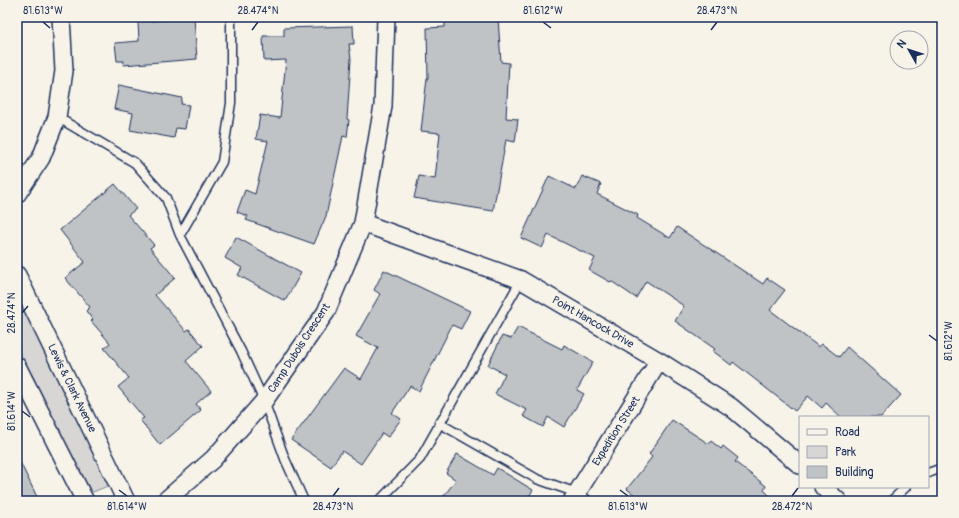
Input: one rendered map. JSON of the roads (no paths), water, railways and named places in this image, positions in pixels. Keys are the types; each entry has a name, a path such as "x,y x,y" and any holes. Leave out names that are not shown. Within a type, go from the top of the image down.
{"street":[{"path":"17,194 41,158 57,116 64,71 61,17"},
{"name":"Camp Dubois Crescent","path":"165,501 213,459 264,401 326,312 363,223 383,106 386,17"},
{"name":"Point Hancock Drive","path":"363,223 521,280 659,361 731,407 799,464"},
{"name":"Lewis & Clark Avenue","path":"17,275 126,501"},
{"name":"Expedition Street","path":"579,498 659,361"},
{"path":"17,366 85,501"},
{"path":"824,488 838,501"}],"lane":[{"path":"180,235 222,162 231,103 231,17"},
{"path":"57,116 134,163 166,198 180,235 241,351 264,401 285,459 304,501"},
{"path":"379,501 420,460 439,423 521,280"},
{"path":"439,423 537,479 579,498"},
{"path":"929,473 942,468"},
{"path":"891,501 905,488"}]}
